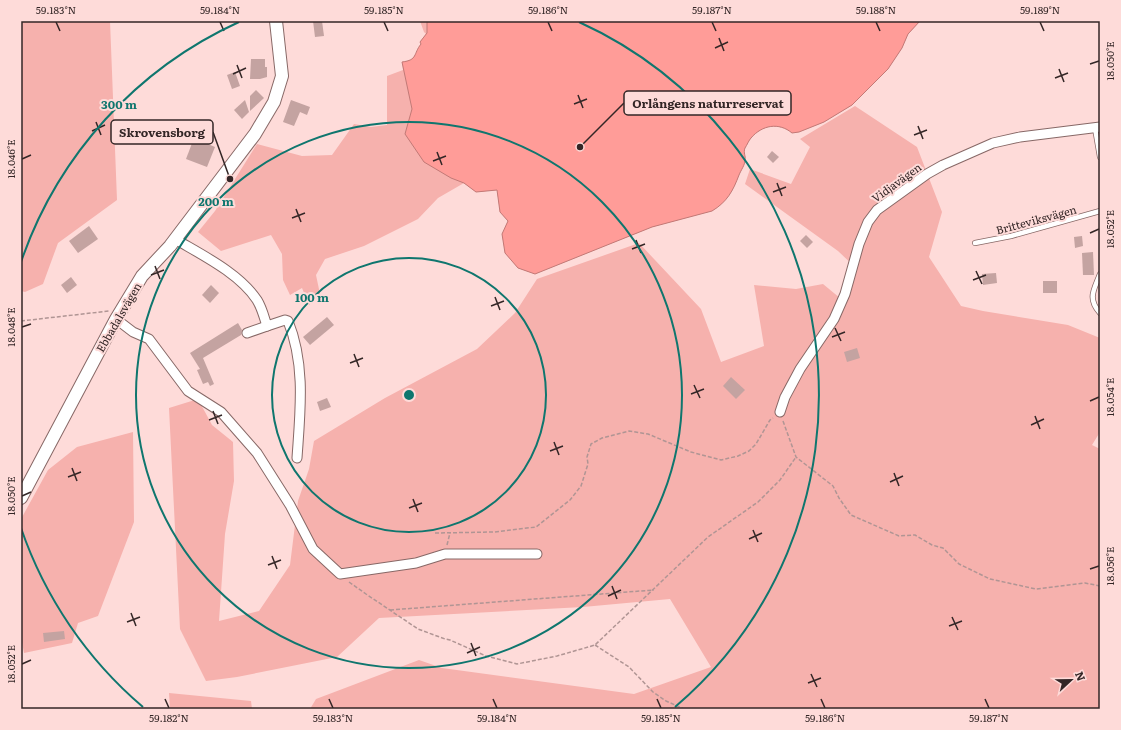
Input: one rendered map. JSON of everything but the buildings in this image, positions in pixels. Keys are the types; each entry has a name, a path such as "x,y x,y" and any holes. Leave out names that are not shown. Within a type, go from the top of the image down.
{"street":[{"name":"Ebbadalsvägen","path":"21,498 142,276 175,239 255,134 274,102 282,76 276,21"},
{"name":"Vidjavägen","path":"780,412 785,397 800,369 834,319 845,294 859,244 868,222 877,210 927,174 943,165 993,143 1020,136 1098,127"},
{"path":"175,239 213,262 248,289 257,300 267,326"},
{"path":"120,314 133,332 149,339 188,390 221,412 252,448 290,505 313,549 340,574 416,563 444,554 537,554"},
{"path":"247,333 285,320 288,321 297,353 300,380 297,458"}],"lane":[{"path":"1098,127 1100,157"},
{"name":"Britteviksvägen","path":"975,243 1011,236 1100,211"},
{"path":"1100,274 1092,294 1094,306 1100,313"}],"path":[{"path":"21,321 120,314"},
{"path":"435,533 494,532 536,527 570,500 581,486 588,464 587,457 591,444 602,438 629,431 648,434 691,452 721,460 738,456 749,451 756,444 770,420 780,412 796,457 833,486 839,498 851,514 899,536 915,535 932,545 943,548 959,564 990,579 1036,589 1085,583 1100,586"},
{"path":"340,574 366,594 418,629 450,640 486,656 517,664 557,656 595,645 708,537 758,502 780,480 796,457"},
{"path":"444,554 450,533"},
{"path":"390,610 654,590"},
{"path":"595,645 629,667 653,692 666,701 684,709"}],"shaded area":[{"path":"21,21 110,21 117,200 58,243 43,284 25,292 21,291"},
{"path":"420,21 920,21 908,34 902,48 888,69 852,105 824,122 799,132 792,133 782,127 771,126 760,130 755,134 745,148 744,164 732,191 726,200 717,208 712,211 652,227 535,274 518,268 505,253 502,234 508,221 500,212 497,190 476,192 464,183 438,198 418,219 364,246 325,259 316,275 320,294 309,305 302,288 290,295 283,280 282,254 271,235 221,251 198,232 215,211 257,144 302,156 332,155 354,124 371,127 387,125 387,76 403,70 402,62 411,60 419,48 421,44 420,42 426,34"},
{"path":"427,21 920,21 908,34 902,48 888,69 852,105 824,122 799,132 792,133 782,127 771,126 760,130 755,134 745,148 744,164 732,191 726,200 717,208 712,211 652,227 535,274 518,268 505,253 502,234 508,221 500,212 497,190 476,192 464,183 451,178 424,162 405,134 412,109 402,62 413,58 421,44 420,42 427,33"},
{"path":"855,106 917,147 942,212 929,257 961,306 1068,325 1100,338 1100,432 1092,445 1100,449 1100,709 310,709 316,699 419,660 442,668 634,694 711,667 670,599 583,607 379,618 337,657 237,677 206,681 180,629 169,408 198,399 212,425 233,442 234,481 225,534 219,621 259,611 290,565 298,501 309,469 314,441 385,398 477,349 515,313 537,279 639,243 701,309 721,362 764,346 754,285 796,289 823,284 846,303 857,269 838,251 745,184 750,169 791,184 810,147 800,139"},
{"path":"133,432 134,522 98,616 78,623 72,643 24,653 21,637 21,519 48,470 77,447"},
{"path":"169,693 251,701 252,709 170,709"}],"place":[{"name":"Orlångens naturreservat","path":"580,147"},
{"name":"Skrovensborg","path":"230,179"}]}
